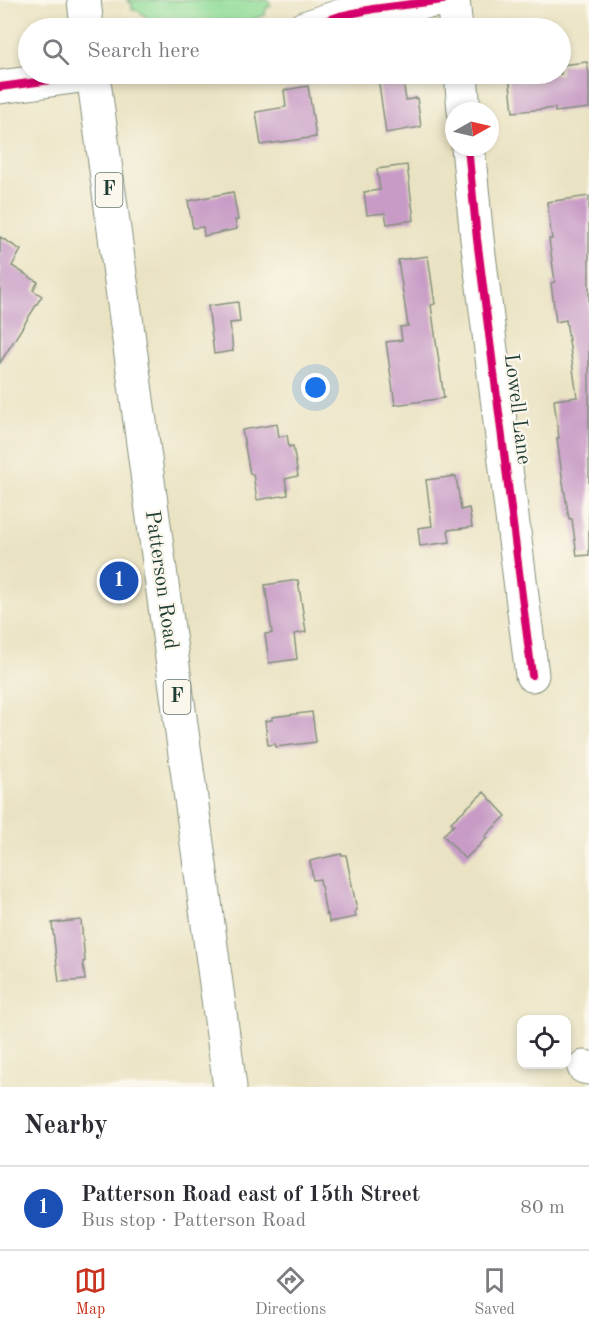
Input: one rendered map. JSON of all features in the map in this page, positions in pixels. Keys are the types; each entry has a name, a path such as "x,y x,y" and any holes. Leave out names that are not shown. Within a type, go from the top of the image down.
{"main road":[{"path":"84,0 86,18"},
{"path":"334,18 373,9 443,0"},
{"path":"453,0 455,18"},
{"path":"0,87 21,84"},
{"name":"Patterson Road","path":"94,84 230,1087"},
{"path":"462,84 463,102"},
{"name":"Lowell Lane","path":"469,156 477,239 532,675"}],"green space":[{"path":"127,0 268,0 271,6 266,8 265,15 256,18 146,18 139,11 132,10 132,4"}],"building":[{"path":"587,62 589,108 555,112 555,108 513,112 510,84 571,84 571,64"},
{"path":"379,84 404,84 406,100 417,98 421,127 386,133"},
{"path":"308,86 316,137 261,145 256,112 286,107 284,90"},
{"path":"407,165 414,220 387,224 385,213 367,215 364,192 380,190 377,169"},
{"path":"233,192 238,220 235,220 237,229 204,236 203,227 193,228 188,201"},
{"path":"589,196 589,555 577,556 572,519 569,519 562,476 554,400 577,397 566,320 556,322 551,283 555,282 549,239 552,239 547,202"},
{"path":"0,237 21,250 12,266 38,282 33,290 42,296 0,363"},
{"path":"428,256 435,304 431,305 444,398 395,405 386,342 402,340 400,327 408,326 398,260"},
{"path":"238,302 240,322 230,323 233,351 214,354 208,306"},
{"path":"277,424 279,437 287,435 289,447 293,446 298,476 285,479 288,495 257,500 242,430"},
{"path":"456,476 461,510 469,508 472,527 448,530 450,542 420,546 418,528 432,526 426,480"},
{"path":"298,580 306,632 294,634 297,659 269,663 265,634 272,633 265,585"},
{"path":"312,712 316,742 276,747 275,744 268,745 265,721 272,720 272,717"},
{"path":"484,792 506,816 465,859 443,835 454,825 451,822"},
{"path":"341,854 346,855 357,910 355,911 356,917 329,922 320,879 313,880 310,861"},
{"path":"81,920 85,980 59,982 52,923"}],"cycle path":[{"path":"334,18 373,9 443,0"},
{"path":"0,87 22,84"},
{"path":"469,156 477,239 532,675"}],"place":[{"name":"Patterson Road east of 15th Street","path":"119,581"}]}
